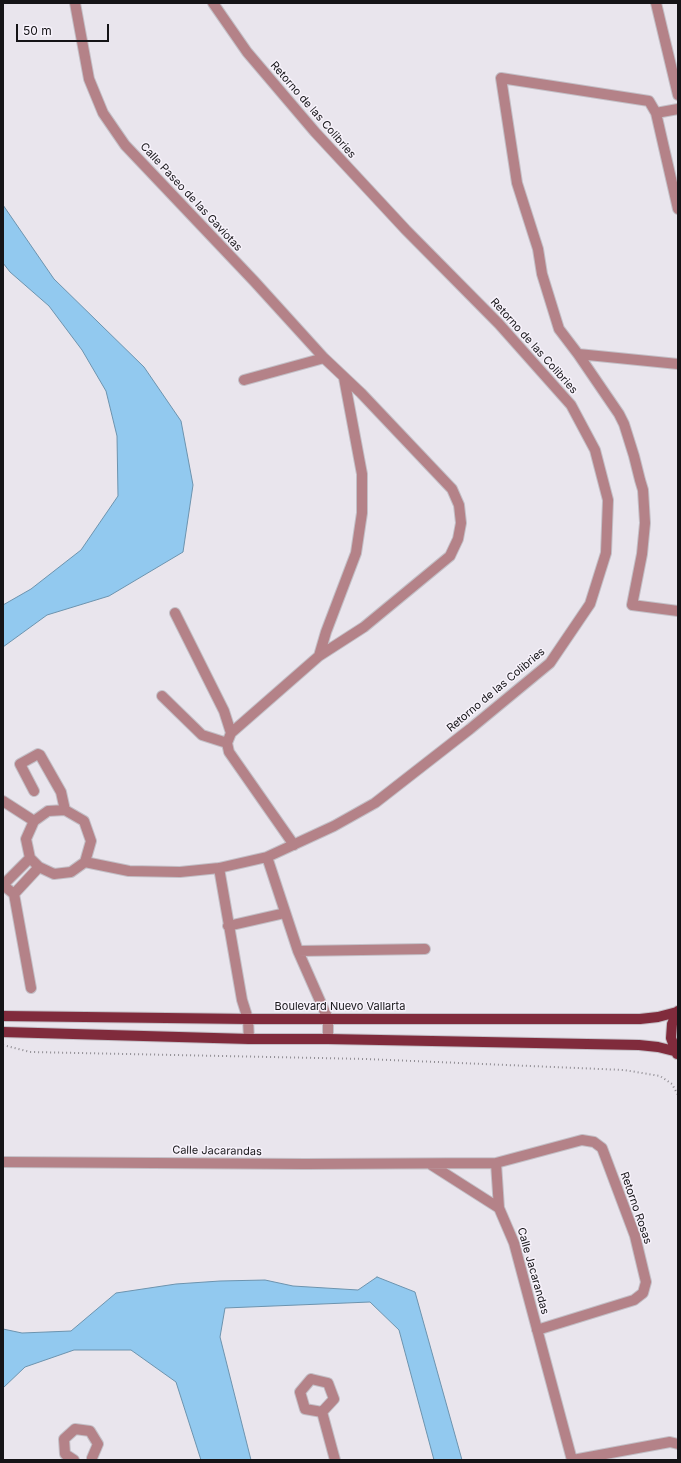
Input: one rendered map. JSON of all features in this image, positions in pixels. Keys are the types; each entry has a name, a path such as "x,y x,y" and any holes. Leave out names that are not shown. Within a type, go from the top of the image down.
{"main road":[{"name":"Boulevard Nuevo Vallarta","path":"3,1016 248,1019 640,1019 658,1017 677,1011"},
{"name":"Boulevard Nuevo Vallarta","path":"676,1053 671,1038 672,1024 677,1011"},
{"name":"Boulevard Nuevo Vallarta","path":"3,1032 249,1039 328,1039 639,1045 658,1047 676,1053"}],"street":[{"name":"Calle Paseo de las Gaviotas","path":"75,3 89,79 103,113 125,145 324,358 361,393 452,489 459,505 461,523 458,540 450,556 364,627 319,656 230,733 226,743"},
{"name":"Retorno de las Colibries","path":"85,862 129,871 180,872 219,868 267,857 334,826 375,803 470,730 550,663 590,604 606,553 608,500 595,450 571,405 499,324 406,230 315,132 247,52 213,3"},
{"path":"656,3 678,95"},
{"path":"678,209 656,113 650,101 501,78 518,183 538,249 542,274 559,329 615,407 624,424 634,456 642,490 645,523 632,604 678,611"},
{"path":"656,113 678,109"},
{"path":"578,354 678,364"},
{"path":"244,380 324,358"},
{"path":"319,656 326,632 356,553 362,513 362,474 344,378"},
{"path":"175,613 224,711 230,733"},
{"path":"162,696 202,735 226,743 229,752 294,845"},
{"path":"34,791 20,764 38,754 61,792 66,810"},
{"path":"3,801 34,821"},
{"path":"66,810 84,821 91,841 85,862 71,872 54,874 39,868 30,858 26,839 34,821 48,811 66,810"},
{"path":"267,857 284,913 298,951 328,1019 328,1039"},
{"path":"30,858 3,885 14,894 31,988"},
{"path":"14,894 39,868"},
{"path":"219,868 242,1000 248,1019 249,1039"},
{"path":"228,926 284,913"},
{"path":"298,951 425,949"},
{"name":"Retorno Rosas","path":"496,1163 582,1140 594,1142 602,1148 635,1236 646,1282 643,1294 634,1300 537,1330"},
{"name":"Calle Jacarandas","path":"3,1162 305,1164 496,1163 499,1208 514,1243 573,1460"},
{"path":"430,1164 499,1208"},
{"path":"322,1412 335,1460"},
{"path":"74,1460 65,1454 64,1439 75,1429 90,1431 98,1444 91,1459"},
{"path":"573,1460 670,1442 678,1444"}],"path":[{"path":"3,1045 30,1052 366,1059 624,1070 660,1076 672,1084 678,1095"}],"water":[{"path":"3,205 54,279 144,367 181,421 193,485 183,552 109,596 47,615 3,647 3,605 31,589 81,550 118,496 117,436 106,391 82,350 49,306 10,272 3,263"},
{"path":"377,1277 415,1292 462,1460 434,1460 399,1330 370,1302 225,1308 220,1337 251,1460 201,1460 176,1382 131,1350 74,1350 25,1367 3,1388 3,1329 22,1333 71,1331 116,1293 176,1284 265,1280 293,1286 358,1290"}]}
